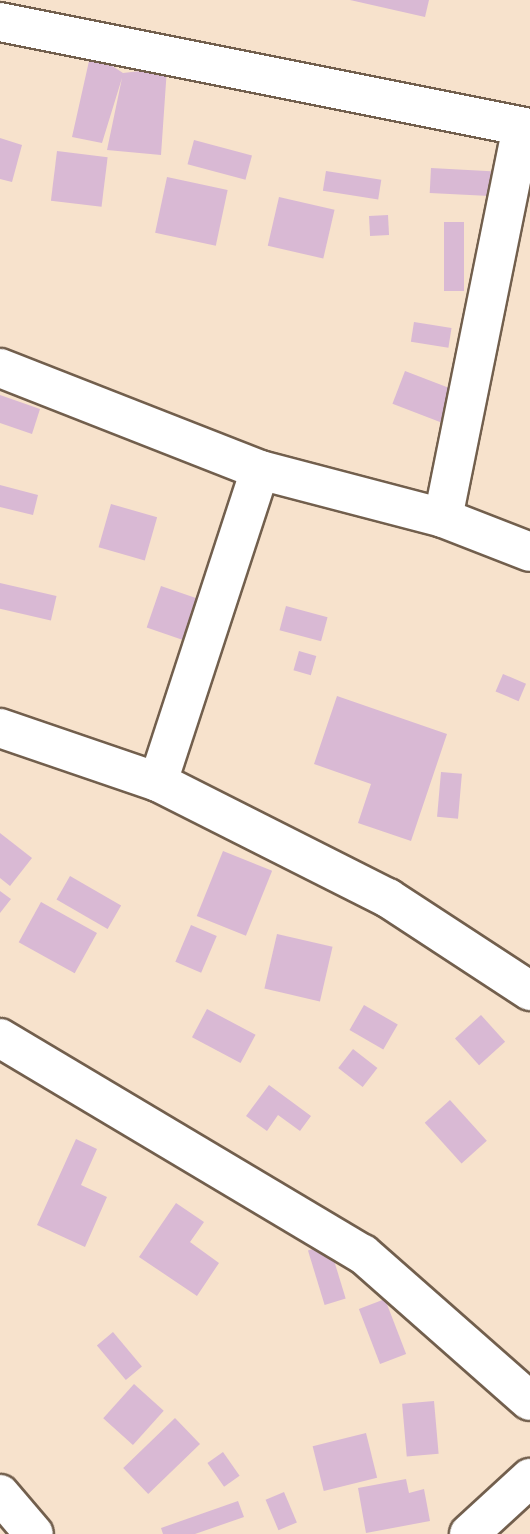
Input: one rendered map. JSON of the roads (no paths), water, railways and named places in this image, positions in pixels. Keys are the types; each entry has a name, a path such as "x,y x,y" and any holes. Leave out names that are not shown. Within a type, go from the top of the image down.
{"street":[{"path":"0,22 526,128 443,518"},
{"path":"0,368 260,470 443,518 530,552"},
{"path":"158,782 260,470"},
{"path":"0,728 158,782 388,898 530,991"},
{"path":"0,1038 363,1254 530,1401"},
{"path":"469,1534 530,1478"},
{"path":"0,1494 34,1534"}]}
